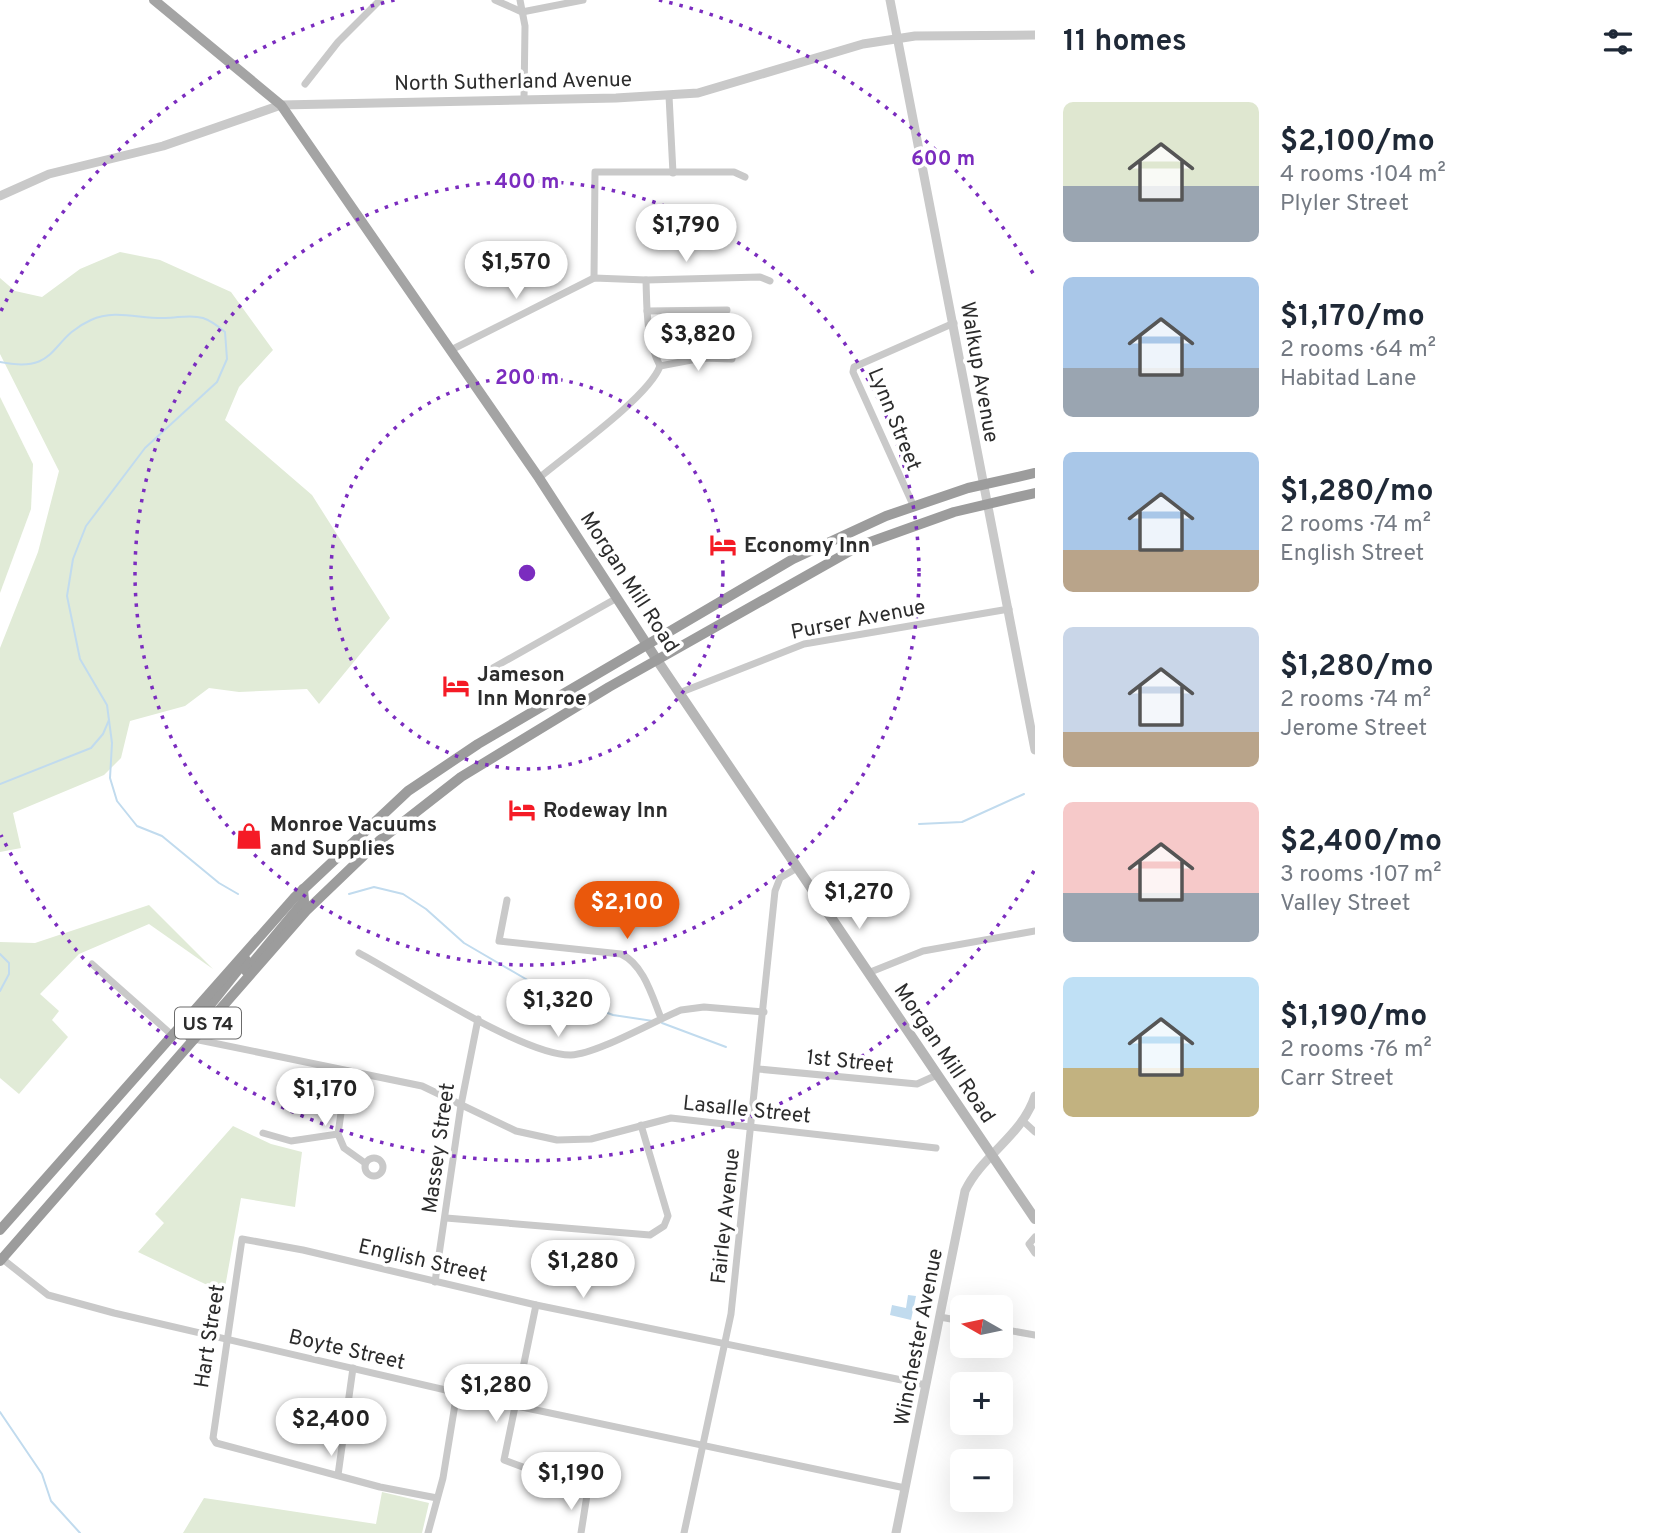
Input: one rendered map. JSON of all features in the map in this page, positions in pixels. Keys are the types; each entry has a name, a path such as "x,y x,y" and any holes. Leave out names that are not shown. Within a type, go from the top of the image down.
{"highway":[{"name":"US 74","path":"0,1230 303,889 408,791 478,744 793,559 914,507 1035,472"},
{"name":"US 74","path":"1,1259 306,911 408,817 461,776 657,660 860,546 954,512 1035,493"},
{"path":"231,998 254,960 304,901 303,889"},
{"path":"194,1039 190,1037 191,1029 231,981 264,931"}],"main road":[{"name":"Morgan Mill Road","path":"154,0 281,104 538,478 646,644 1035,1219"}],"street":[{"path":"305,84 338,43 380,0"},
{"path":"495,0 522,12 583,0"},
{"path":"520,0 525,26 524,99"},
{"name":"Walkup Avenue","path":"890,0 1035,750"},
{"name":"North Sutherland Avenue","path":"0,196 50,174 163,146 281,104 669,96 714,90 863,44 899,38 1035,35"},
{"path":"669,96 673,173"},
{"path":"594,278 595,172 734,172 745,177"},
{"path":"451,350 594,278 646,280 760,277 770,281"},
{"path":"646,280 650,347 660,366"},
{"path":"647,311 727,310"},
{"name":"Lynn Street","path":"914,507 853,367 954,323"},
{"path":"660,366 702,358 732,359"},
{"path":"538,478 651,383 660,366"},
{"path":"491,669 617,598"},
{"name":"Purser Avenue","path":"679,693 804,644 1009,609"},
{"name":"Fairley Avenue","path":"684,1533 734,1294 777,883 797,868"},
{"path":"507,900 499,942 602,951 630,958 640,971 661,1018"},
{"path":"868,973 923,951 1035,931"},
{"path":"359,953 478,1019 542,1050 573,1055 661,1018 697,1007 764,1012"},
{"path":"92,964 172,1035"},
{"name":"Massey Street","path":"435,1282 461,1105 478,1019"},
{"name":"Lasalle Street","path":"194,1039 422,1086 516,1131 556,1139 591,1139 671,1118 936,1148"},
{"name":"1st Street","path":"758,1069 917,1084 937,1075"},
{"path":"347,1071 338,1134 344,1148 365,1163"},
{"path":"993,1157 1023,1121 1035,1096"},
{"path":"1023,1121 1035,1132"},
{"path":"446,1218 620,1234 650,1235 660,1231 668,1216 641,1125"},
{"path":"263,1133 291,1141 338,1134"},
{"name":"Winchester Avenue","path":"896,1533 965,1191 977,1169 993,1157"},
{"path":"1035,1237 1028,1244 1035,1253"},
{"name":"English Street","path":"242,1239 290,1247 536,1305 926,1385"},
{"name":"Hart Street","path":"242,1239 225,1338 213,1438 229,1448 338,1475"},
{"name":"Boyte Street","path":"1,1259 39,1290 58,1299 514,1406 905,1488"},
{"path":"536,1305 504,1460 571,1485 587,1495 581,1533"},
{"path":"940,1317 950,1319"},
{"path":"1013,1331 1035,1335"},
{"path":"354,1368 338,1475 380,1487 437,1498"},
{"path":"428,1533 448,1456 457,1392"}],"green space":[{"path":"120,252 160,260 231,292 273,350 239,387 225,420 312,495 390,618 319,704 307,689 239,692 209,688 185,706 130,721 121,758 104,775 13,813 21,848 0,852 0,648 38,552 59,471 0,354 0,278 15,291 42,297 80,269"},
{"path":"0,397 33,464 31,509 0,593"},
{"path":"149,905 213,969 149,924 79,954 40,994 59,1011 52,1020 68,1037 19,1094 0,1078 0,942 35,943"},
{"path":"233,1126 271,1144 302,1152 295,1207 241,1198 224,1293 138,1252 164,1223 155,1214"},
{"path":"382,1492 429,1503 422,1533 183,1533 204,1498 376,1524"}],"water":[{"path":"908,1295 916,1296 911,1320 890,1315 892,1305 906,1308"}],"waterway":[{"path":"0,362 19,364 44,359 77,328 91,320 109,315 198,317 212,322 225,332 227,359 217,382 145,448 86,526 73,559 67,596 80,659 107,705 112,743 110,778 117,801 137,826 162,836 219,883 238,894"},
{"path":"0,784 91,748 103,734 109,720"},
{"path":"919,824 962,822 1024,794"},
{"path":"349,894 374,887 403,894 426,909 464,943 543,989 613,1015 653,1021"},
{"path":"0,954 9,963 9,974 0,991"},
{"path":"662,1023 726,1047"},
{"path":"0,1412 42,1474 51,1501 80,1533"}],"place":[{"name":"Economy Inn","path":"723,545"},
{"name":"Jameson Inn Monroe","path":"456,686"},
{"name":"Rodeway Inn","path":"522,810"},
{"name":"Monroe Vacuums and Supplies","path":"249,836"}]}
